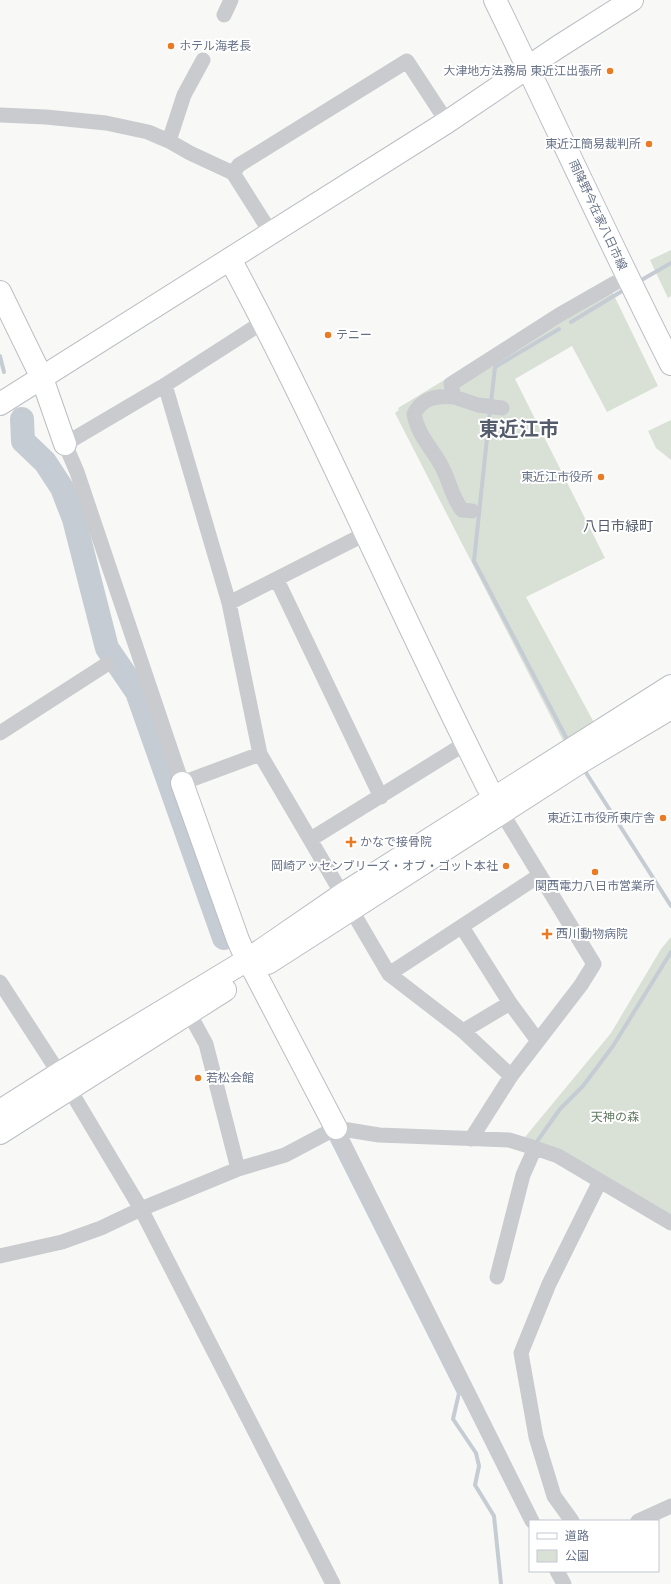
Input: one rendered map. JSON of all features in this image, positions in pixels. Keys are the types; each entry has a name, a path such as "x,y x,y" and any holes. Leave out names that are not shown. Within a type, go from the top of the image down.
{"street":[{"path":"224,15 231,0"},
{"name":"雨降野今在家八日市線","path":"495,0 529,67 624,271 671,364"},
{"path":"0,404 447,122 558,47 632,0"},
{"path":"169,141 184,95 203,60"},
{"path":"233,173 239,165 407,61 447,122"},
{"path":"0,115 46,117 106,123 148,132 169,141 190,153 233,173 270,234"},
{"path":"230,259 263,322 466,743 498,806 594,964 511,1076 471,1139"},
{"path":"454,397 450,384 559,315 615,283"},
{"path":"0,292 42,378 65,444 77,472 182,783 238,940 250,966 336,1128 532,1520"},
{"path":"65,444 165,385 263,322"},
{"path":"165,385 229,603 260,754 389,974 463,1031 511,1076"},
{"path":"467,511 458,505 444,471 416,426 414,414 428,399 442,396 454,397 478,405 502,408"},
{"path":"229,603 277,580 365,534"},
{"path":"277,580 381,796"},
{"path":"0,733 108,664"},
{"path":"0,1133 65,1082 250,966 347,901 498,806 671,686"},
{"path":"498,806 579,763 671,708"},
{"path":"311,839 466,743"},
{"path":"182,783 260,754"},
{"path":"389,974 540,874"},
{"path":"462,927 510,1003 538,1041"},
{"path":"0,1111 65,1082 189,1013 250,966"},
{"path":"0,982 65,1082 141,1209 333,1584"},
{"path":"463,1031 510,1003"},
{"path":"189,1013 206,1044 238,1169"},
{"path":"0,1256 62,1242 101,1228 141,1209 238,1169 285,1155 336,1128 379,1135 509,1140 558,1156 671,1223"},
{"path":"497,1277 523,1175 535,1148"},
{"path":"571,1520 554,1496 536,1437 521,1353 549,1284 600,1181"},
{"path":"640,1520 671,1506"},
{"path":"558,1572 564,1584"}],"green space":[{"path":"671,250 671,296 668,298 650,260"},
{"path":"607,281 658,386 607,412 572,346 515,379 605,558 526,597 604,741 573,760 395,413 399,410 398,408"},
{"path":"671,420 671,460 656,448 648,431"},
{"name":"天神の森","path":"671,937 671,1215 585,1164 525,1137 611,1033 661,949"}],"waterway":[{"path":"638,282 671,263"},
{"path":"571,322 627,288"},
{"path":"491,403 495,367 559,329"},
{"path":"0,356 4,372"},
{"path":"490,410 474,561 569,743"},
{"path":"22,419 23,441 45,462 62,488 74,519 107,648 137,692 224,938"},
{"path":"583,768 671,906"},
{"path":"538,1140 560,1109 583,1086 613,1046 671,952"},
{"path":"330,1136 459,1393 453,1419 476,1453 479,1466 475,1485 494,1516 501,1584"}],"place":[{"name":"ホテル海老長","path":"171,46"},
{"name":"大津地方法務局 東近江出張所","path":"610,71"},
{"name":"東近江簡易裁判所","path":"649,144"},
{"name":"テニー","path":"328,335"},
{"name":"東近江市役所","path":"601,477"},
{"name":"東近江市役所東庁舎","path":"663,818"},
{"name":"かなで接骨院","path":"351,842"},
{"name":"岡崎アッセンブリーズ・オブ・ゴット本社","path":"506,866"},
{"name":"関西電力八日市営業所","path":"595,872"},
{"name":"西川動物病院","path":"547,934"},
{"name":"若松会館","path":"198,1078"}],"district":[{"name":"東近江市","path":"519,429"},
{"name":"八日市緑町","path":"618,526"}]}
